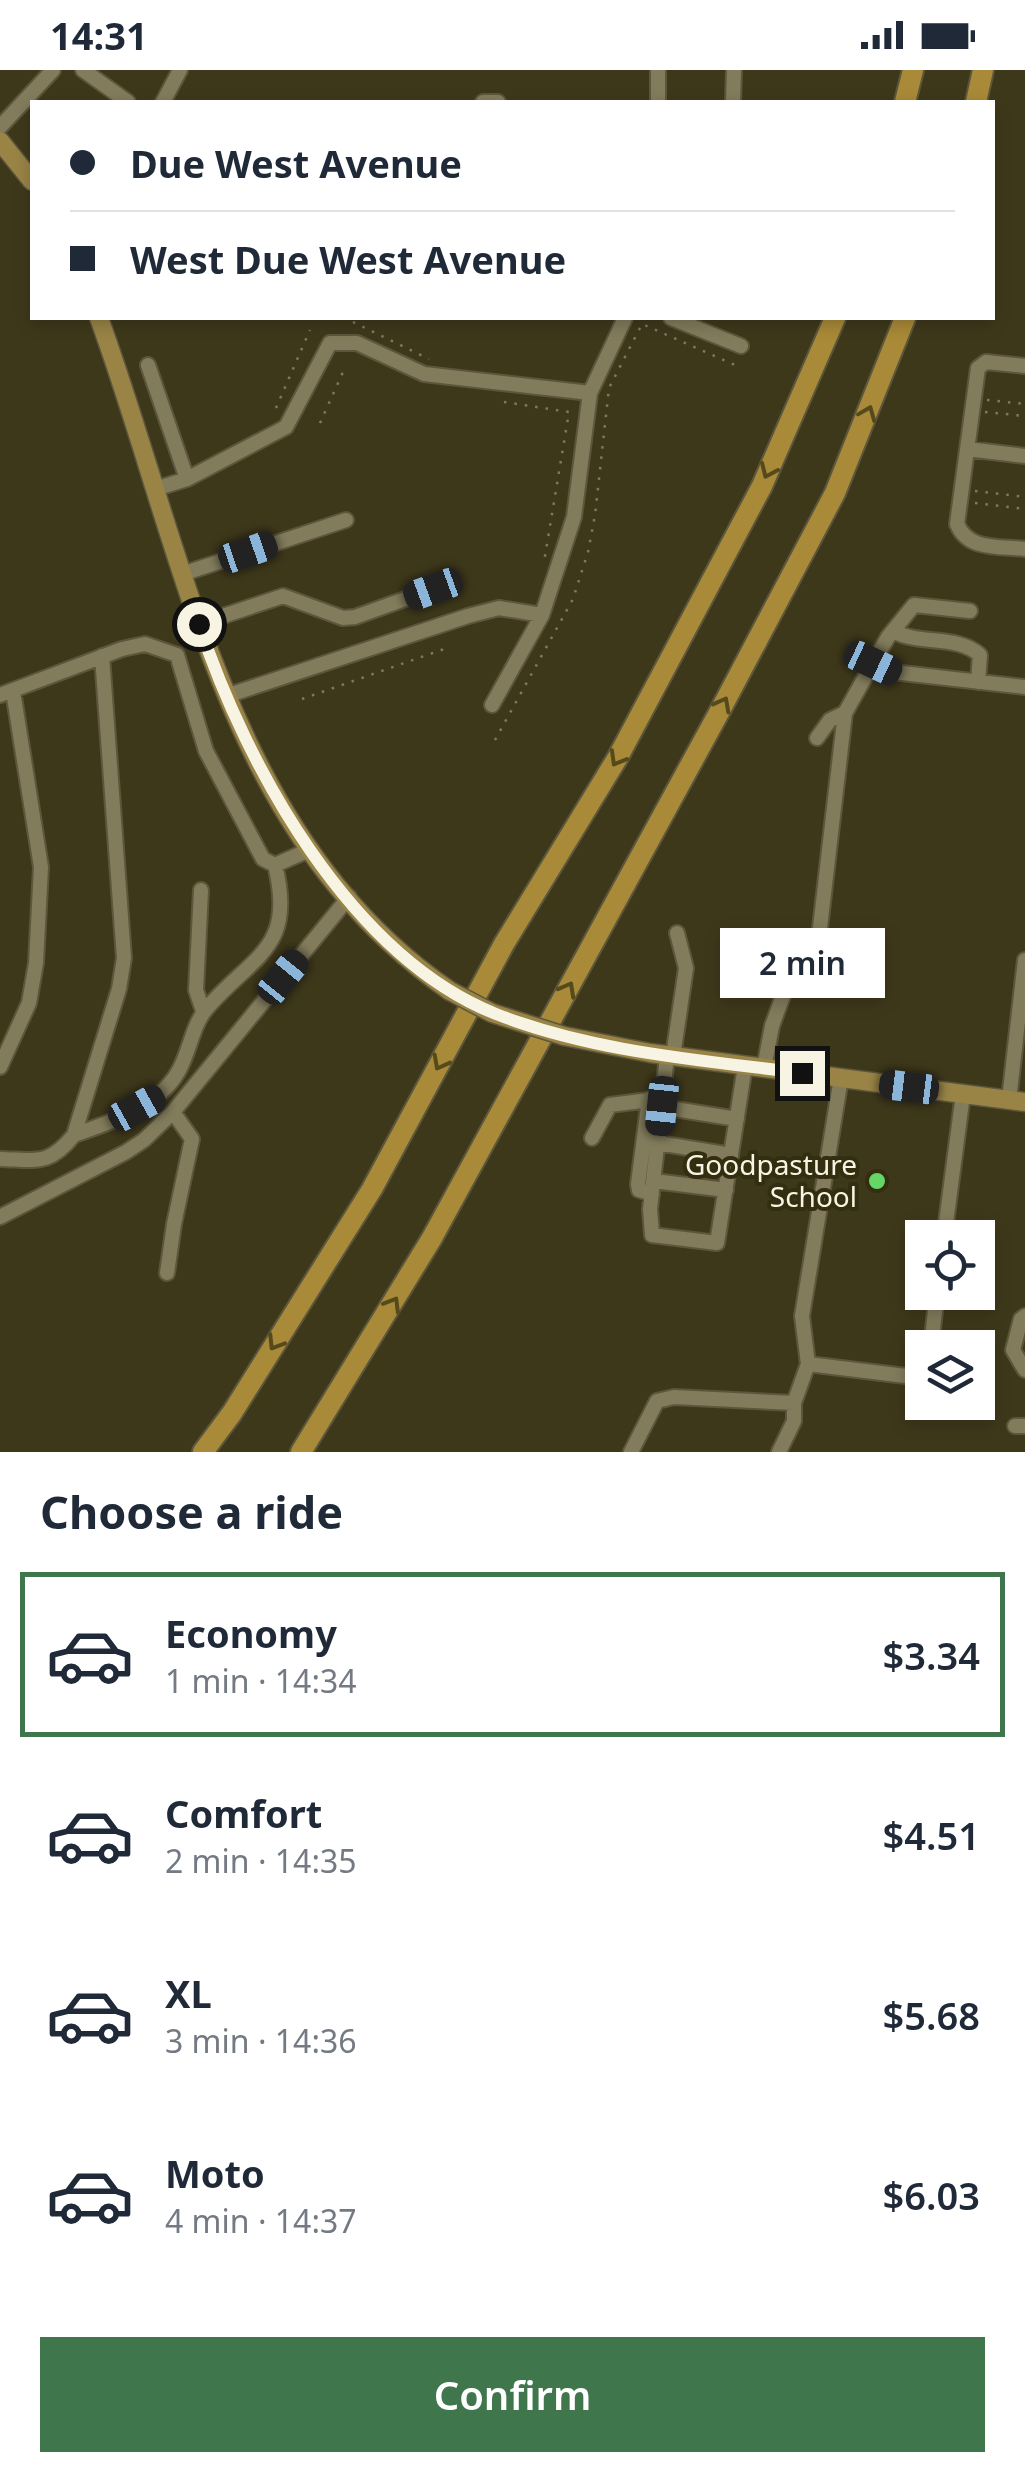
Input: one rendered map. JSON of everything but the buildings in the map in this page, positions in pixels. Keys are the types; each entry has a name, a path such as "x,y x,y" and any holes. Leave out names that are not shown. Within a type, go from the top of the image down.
{"highway":[{"path":"906,100 913,70"},
{"path":"976,100 984,70"},
{"path":"202,1452 232,1413 372,1189 504,944 618,758 762,486 833,320"},
{"path":"301,1452 432,1238 722,707 835,493 904,320"}],"main road":[{"path":"0,141 30,178"},
{"path":"100,320 226,696 277,802 310,850 386,941 450,991 492,1012 564,1036 670,1056 1017,1101"}],"street":[{"path":"0,127 52,70"},
{"path":"83,70 125,100"},
{"path":"164,100 180,70"},
{"path":"658,70 658,100"},
{"path":"733,100 734,70"},
{"path":"492,705 542,615 574,517 590,393 624,320"},
{"path":"676,320 741,346"},
{"path":"156,490 286,426 330,343 356,343 424,374 590,393"},
{"path":"1025,366 986,362 978,368 957,524 962,536 973,544 1025,549"},
{"path":"148,365 187,478"},
{"path":"967,449 1025,456"},
{"path":"182,574 346,520"},
{"path":"199,624 283,596 326,614 355,617 433,589"},
{"path":"658,1102 652,1235 717,1244 737,1119 788,982 812,956 820,928 845,713 893,631 914,605 970,611"},
{"path":"226,696 499,608 542,615"},
{"path":"893,631 907,639 968,644 980,655 978,682"},
{"path":"0,1066 29,1003 36,963 40,867 6,693 102,656 146,644 177,655 206,751 263,859 275,865 310,850"},
{"path":"0,1159 36,1160 59,1154 74,1136 120,989 124,958 102,656"},
{"path":"873,663 893,672 1025,686"},
{"path":"817,738 830,720 845,713"},
{"path":"74,1136 116,1120 158,1097 178,1072 204,1011 272,945 280,906 275,865"},
{"path":"200,890 196,990 204,1011"},
{"path":"0,1218 144,1140 173,1112 349,898"},
{"path":"677,932 686,968 670,1056 638,1184 640,1190 726,1190"},
{"path":"1017,1101 1025,960"},
{"path":"780,1452 794,1421 794,1403 808,1364 802,1316 841,1078"},
{"path":"946,1220 962,1094"},
{"path":"592,1138 610,1105 658,1102 737,1119"},
{"path":"167,1273 192,1138 173,1112"},
{"path":"658,1143 731,1155"},
{"path":"1025,1316 1021,1318 1013,1350 1025,1370"},
{"path":"808,1364 905,1376"},
{"path":"630,1452 658,1401 674,1397 794,1403"}],"path":[{"path":"352,322 429,359"},
{"path":"642,324 734,365"},
{"path":"276,408 310,330"},
{"path":"320,423 342,372"},
{"path":"1025,404 986,397 984,411 1025,416"},
{"path":"504,402 569,412 556,508 542,573"},
{"path":"1025,497 974,491 973,503 1025,509"},
{"path":"302,698 446,648"}],"place":[{"name":"Goodpasture School","path":"877,1181"}],"route":[{"path":"199,624 226,696 277,802 356,908 421,971 492,1012 564,1036 650,1053 802,1073"}]}
